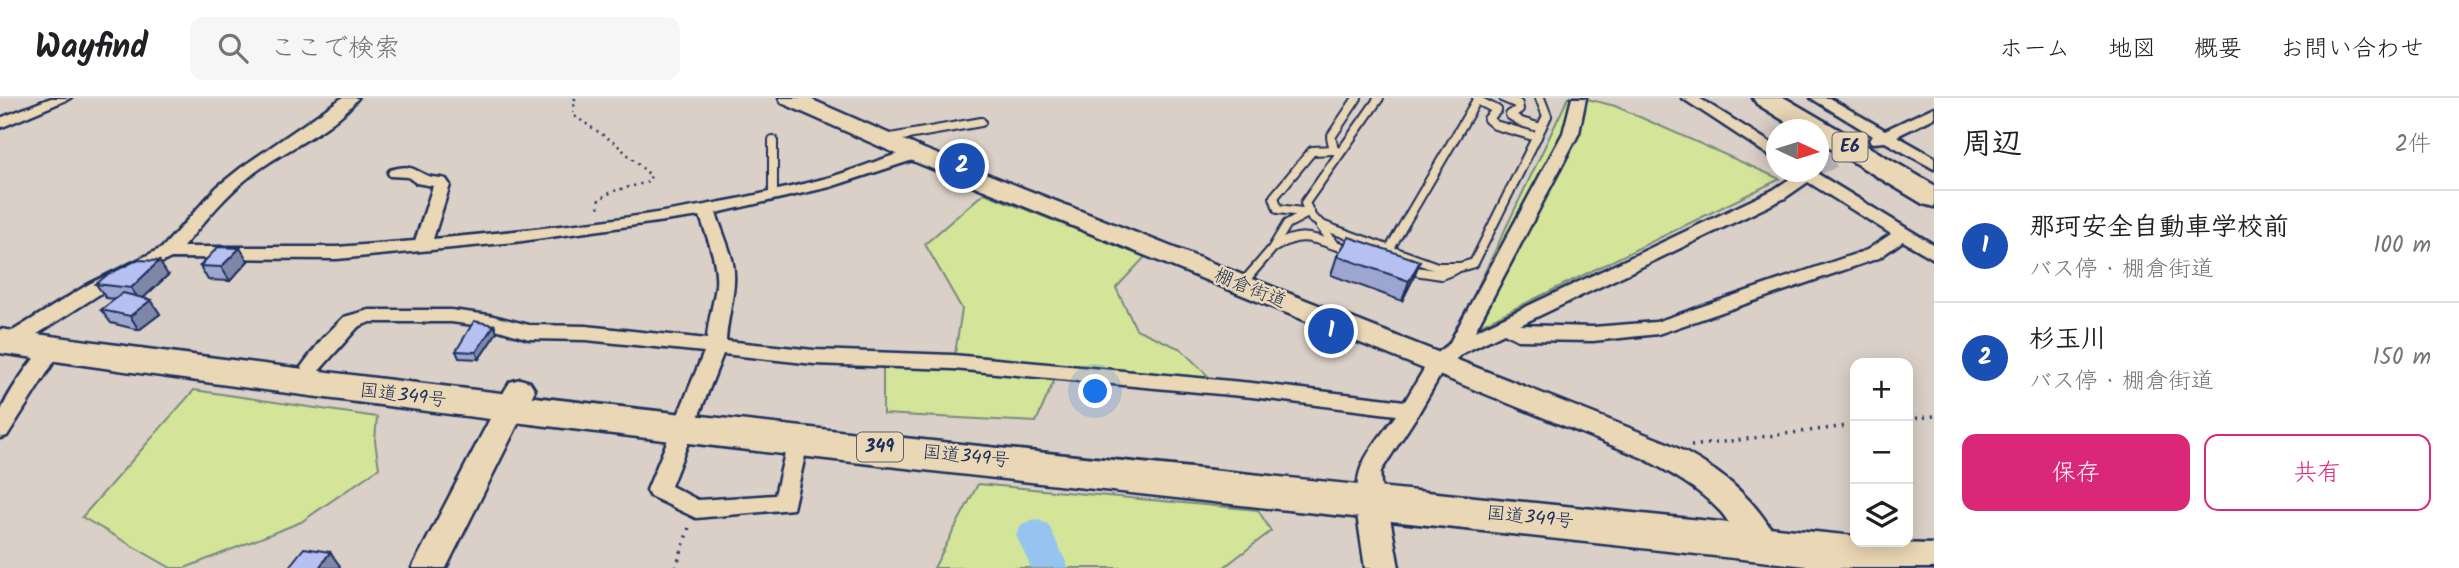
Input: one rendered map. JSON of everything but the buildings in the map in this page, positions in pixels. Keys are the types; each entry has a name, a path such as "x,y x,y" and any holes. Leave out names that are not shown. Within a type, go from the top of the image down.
{"highway":[{"path":"1740,98 1775,119"},
{"name":"E6","path":"1766,98 1934,198"},
{"name":"E6","path":"1829,152 1934,215"},
{"name":"国道349号","path":"15,339 311,367 515,400"},
{"name":"国道349号","path":"15,339 515,400 1757,533 1934,562"},
{"name":"国道349号","path":"689,417 798,438 1370,491"},
{"name":"国道349号","path":"1757,533 1850,534"},
{"path":"1913,541 1934,543"}],"street":[{"path":"0,122 64,98"},
{"path":"0,430 15,339 96,288 168,251 223,191 269,156 334,113 351,98"},
{"name":"棚倉街道","path":"790,98 916,153 1241,285 1446,356 1690,467 1716,485 1757,533"},
{"path":"1382,568 1370,491 1375,460 1446,356 1571,133 1579,98"},
{"path":"1689,98 1766,147"},
{"path":"1818,98 1881,138 1934,164"},
{"path":"1881,138 1934,112"},
{"path":"168,251 337,253 601,225 706,210 824,184 907,159 916,153"},
{"path":"396,173 410,171 422,180 440,182 442,185 422,246"},
{"path":"1446,356 1504,323 1652,256 1779,194 1794,182"},
{"path":"1823,182 1934,253"},
{"path":"706,210 724,261 725,285 718,315 716,347 658,491 695,509 785,503 798,438"},
{"path":"1504,323 1518,333 1593,334 1658,328 1873,254 1904,233"},
{"path":"311,367 329,344 351,323 369,316 451,316 489,321 529,332 586,333 814,357 953,362 1252,390 1411,409"},
{"path":"429,568 515,400"}],"lane":[{"path":"1338,151 1331,137 1357,98"},
{"path":"1335,245 1305,203 1338,151 1379,98"},
{"path":"1504,98 1518,104 1519,108 1510,115 1514,120 1539,133"},
{"path":"1394,266 1441,275 1474,262 1547,116 1540,98"},
{"path":"1390,250 1477,99 1497,110 1488,119 1495,125 1539,133"},
{"path":"885,140 981,122"},
{"path":"773,195 774,140"},
{"path":"1310,212 1278,209 1274,197 1312,151 1338,151"},
{"path":"1241,285 1272,248 1287,224 1310,212"},
{"path":"1317,221 1324,226 1437,267 1460,267"},
{"path":"1272,248 1292,235 1303,233 1358,253"}],"path":[{"path":"575,98 573,115 580,122 615,142 651,176 648,182 614,191 599,199 597,206 601,225"},
{"path":"1913,418 1934,416"},
{"path":"1654,450 1850,426"},
{"path":"676,568 695,509"}],"green space":[{"path":"1568,98 1583,98 1615,106 1766,173 1766,182 1774,182 1477,327 1460,324"},
{"path":"984,193 1145,257 1116,288 1136,329 1181,349 1211,379 1060,367 1036,422 883,414 883,366 953,367 962,309 925,244"},
{"path":"194,390 377,417 375,441 379,468 301,522 185,568 171,568 82,517"},
{"path":"978,484 1258,510 1271,531 1223,568 934,568"}],"waterway":[{"path":"1035,535 1050,568"}],"tunnel":[{"path":"1829,161 1876,140"}],"place":[{"name":"杉玉川","path":"962,166"},
{"name":"那珂安全自動車学校前","path":"1331,331"}]}
